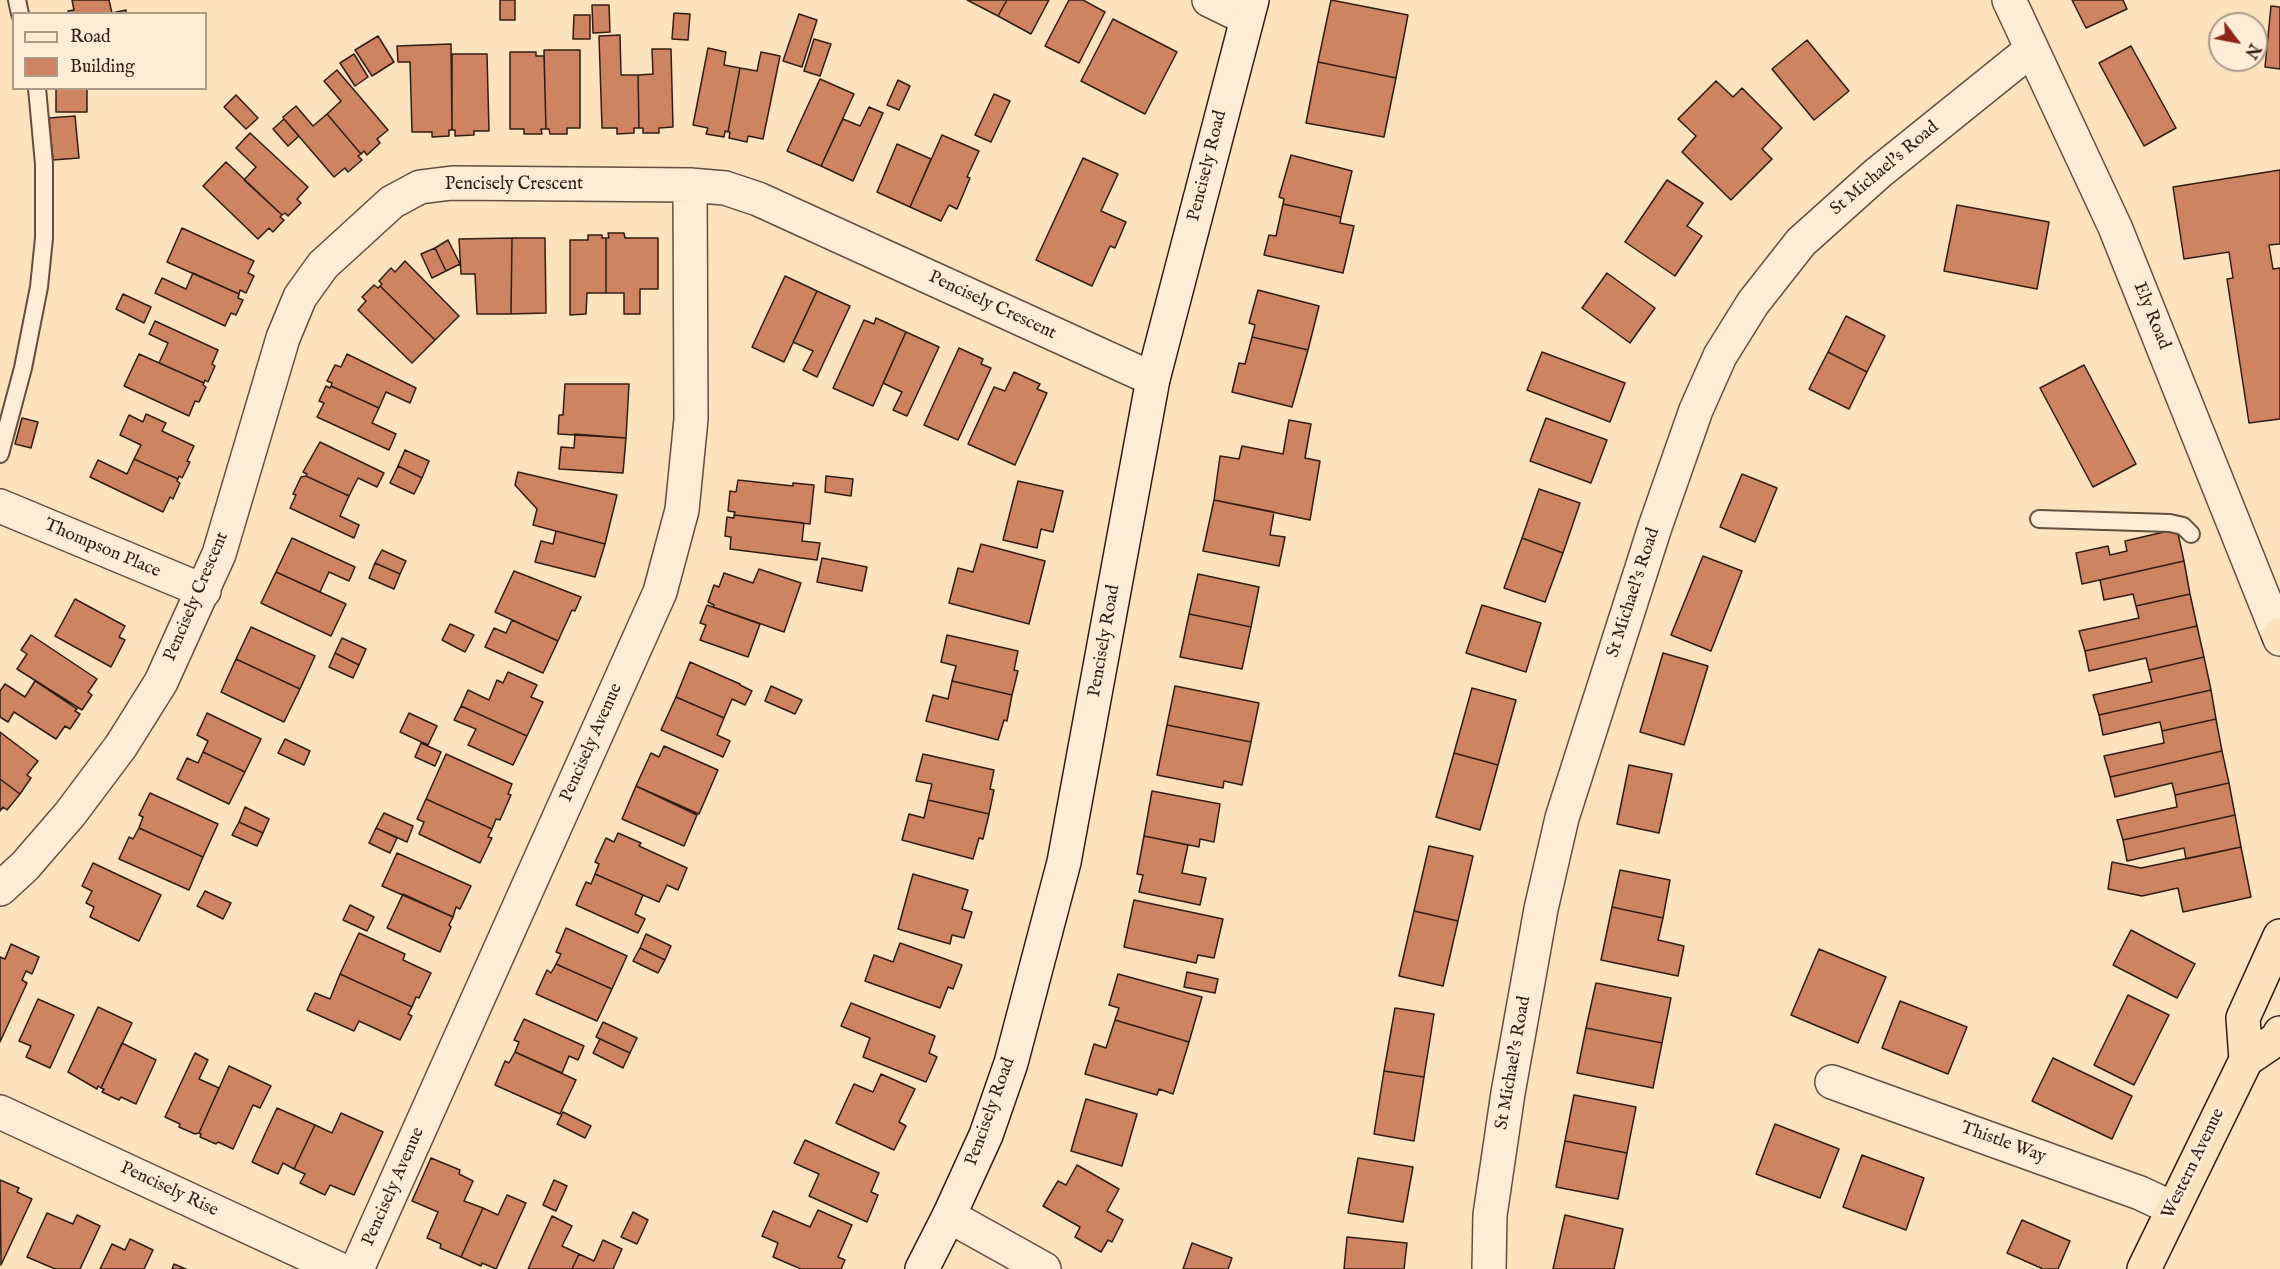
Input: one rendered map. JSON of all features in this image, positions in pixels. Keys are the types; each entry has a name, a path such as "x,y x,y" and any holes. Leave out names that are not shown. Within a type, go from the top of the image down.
{"highway":[{"path":"2246,1060 2243,1018 2280,936"},
{"name":"Western Avenue","path":"2144,1269 2246,1060 2278,1038 2280,1033"}],"street":[{"path":"1209,0 1249,9"},
{"name":"Ely Road","path":"2009,0 2115,227 2268,572 2280,637"},
{"name":"Pencisely Road","path":"922,1269 950,1216 986,1135 1011,1063 1064,862 1153,379 1249,9"},
{"name":"St Michael's Road","path":"1489,1269 1490,1215 1508,1093 1541,909 1562,818 1659,516 1696,410 1720,356 1753,303 1801,242 1878,172 2032,49"},
{"name":"Pencisely Crescent","path":"0,890 25,866 70,814 122,746 161,682 219,554 283,338 300,297 322,265 392,202 420,187 452,183 690,185 725,188 758,200 1153,379"},
{"name":"Pencisely Avenue","path":"357,1269 660,592 682,510 691,419 690,185"},
{"name":"Thompson Place","path":"0,506 204,591"},
{"name":"Thistle Way","path":"1832,1082 2140,1193 2172,1208"},
{"name":"Pencisely Rise","path":"0,1112 339,1269"},
{"path":"950,1216 1044,1269"}],"lane":[{"path":"0,454 23,368 39,287 44,238 44,164 37,90"},
{"path":"2039,519 2170,523 2183,526 2191,534"}],"building":[{"path":"72,0 109,0 112,12 68,11 74,10"},
{"path":"500,0 515,0 515,20 500,20"},
{"path":"967,0 1007,0 998,16"},
{"path":"1007,0 1049,0 1031,34 998,16"},
{"path":"1069,0 1083,0 1105,12 1079,63 1045,46"},
{"path":"1331,0 1408,15 1396,78 1318,62"},
{"path":"2072,0 2123,0 2127,9 2086,28"},
{"path":"592,5 609,5 610,32 593,33"},
{"path":"2271,6 2280,7 2280,69 2268,67"},
{"path":"674,13 690,14 688,40 672,39"},
{"path":"799,14 817,20 802,67 783,61"},
{"path":"574,15 590,15 590,39 573,39"},
{"path":"1113,19 1177,52 1145,114 1081,81"},
{"path":"620,35 621,75 638,75 639,128 634,128 634,133 617,134 617,128 602,128 599,36"},
{"path":"378,36 394,62 372,76 355,50"},
{"path":"814,39 831,44 820,76 804,71"},
{"path":"1807,40 1849,91 1814,120 1772,69"},
{"path":"451,44 452,130 449,130 449,136 432,137 432,132 412,132 410,62 398,62 397,46"},
{"path":"2131,46 2176,128 2144,146 2099,63"},
{"path":"708,48 726,52 724,65 740,68 728,132 725,131 724,137 706,134 708,128 693,125"},
{"path":"652,49 671,49 673,127 659,128 659,133 643,133 643,128 639,128 638,75 653,74"},
{"path":"544,50 580,50 580,128 567,128 567,134 550,134 549,129 546,129"},
{"path":"510,52 536,52 536,56 544,56 546,129 541,129 542,134 524,134 524,129 510,129"},
{"path":"761,52 780,56 763,139 748,136 747,142 729,138 730,132 728,132 740,68 757,71"},
{"path":"354,54 368,77 355,86 340,63"},
{"path":"452,54 487,54 489,131 474,131 474,135 455,136 455,130 452,130"},
{"path":"1318,62 1396,78 1384,137 1306,123"},
{"path":"337,70 388,130 377,139 380,143 367,155 364,151 361,154 327,114 341,101 324,81"},
{"path":"820,79 854,94 821,166 787,151"},
{"path":"898,80 910,86 899,110 887,105"},
{"path":"1716,81 1733,97 1742,88 1782,128 1762,149 1772,159 1731,200 1682,152 1696,136 1678,119"},
{"path":"56,90 87,90 87,112 56,112"},
{"path":"994,94 1010,101 991,142 975,135"},
{"path":"236,95 258,118 246,129 224,107"},
{"path":"296,106 313,126 327,114 361,154 358,156 362,160 348,172 345,168 334,177 284,119 283,117"},
{"path":"869,107 883,113 853,181 821,166 843,119 860,126"},
{"path":"75,116 79,158 53,160 49,118"},
{"path":"284,119 299,136 288,146 273,129"},
{"path":"250,133 308,187 297,199 301,203 288,216 285,213 282,215 244,180 256,167 236,148"},
{"path":"942,135 979,151 967,177 970,178 957,209 949,205 941,221 910,207"},
{"path":"897,144 931,159 910,207 877,192"},
{"path":"1291,155 1352,171 1341,217 1283,204 1284,199 1279,197"},
{"path":"1083,158 1118,174 1101,211 1126,222 1115,248 1110,246 1092,286 1036,260"},
{"path":"226,162 282,215 280,217 284,220 273,232 269,228 258,239 203,186"},
{"path":"2280,170 2280,244 2269,245 2273,269 2280,268 2280,419 2249,423 2227,279 2233,278 2229,252 2184,259 2173,187"},
{"path":"1667,180 1703,203 1687,226 1702,236 1675,276 1625,242"},
{"path":"1283,204 1341,217 1340,223 1354,226 1343,273 1264,255 1269,235 1276,236"},
{"path":"1957,205 2049,222 2037,289 1944,271"},
{"path":"182,228 254,261 248,273 254,276 246,293 240,290 239,294 167,262"},
{"path":"608,233 624,233 625,238 658,238 658,289 640,289 640,314 624,314 624,293 606,293 606,238 609,238"},
{"path":"588,235 602,235 602,238 606,238 606,293 587,293 586,314 570,315 570,240 588,240"},
{"path":"512,238 545,238 546,313 511,314"},
{"path":"512,238 511,314 477,314 475,274 461,274 459,239"},
{"path":"448,240 460,264 446,271 435,248"},
{"path":"435,248 446,271 432,278 421,254"},
{"path":"405,261 459,316 435,340 380,286 382,284 379,281 391,268 395,272"},
{"path":"193,273 239,294 238,298 243,300 236,315 231,313 225,326 155,293 162,278 186,289"},
{"path":"1607,273 1655,308 1630,343 1582,308"},
{"path":"785,276 817,291 784,362 752,347"},
{"path":"374,285 378,288 380,286 435,340 412,363 358,310 366,301 362,297"},
{"path":"1258,290 1319,306 1308,350 1252,337 1255,325 1249,323"},
{"path":"817,291 850,306 817,377 803,370 813,351 793,342"},
{"path":"123,294 151,307 144,323 116,309"},
{"path":"1846,316 1885,336 1867,372 1828,352"},
{"path":"876,318 906,332 873,406 833,388 864,320 874,324"},
{"path":"155,321 218,350 212,364 215,366 208,382 205,380 204,383 159,363 168,343 149,334"},
{"path":"906,332 939,347 907,416 893,410 902,392 883,383"},
{"path":"1252,337 1308,350 1292,407 1232,392 1239,363 1245,364"},
{"path":"959,348 983,359 981,364 991,368 958,440 924,425"},
{"path":"1542,352 1625,383 1610,422 1527,390"},
{"path":"1828,352 1867,372 1849,409 1809,389"},
{"path":"139,354 204,383 206,387 199,402 195,401 189,416 124,386"},
{"path":"347,354 416,388 410,403 386,392 379,408 331,386 332,383 327,381 335,365 341,367"},
{"path":"2084,365 2136,464 2093,487 2040,388"},
{"path":"1014,372 1040,384 1037,389 1047,393 1015,465 968,444 994,387 1005,391"},
{"path":"565,384 629,384 626,438 558,434 559,415 563,415"},
{"path":"326,386 330,388 331,386 379,408 372,423 396,434 389,450 317,417 324,403 319,401"},
{"path":"146,414 166,423 162,431 194,446 187,461 190,462 182,478 179,476 178,479 134,459 141,445 120,435 129,415 143,422"},
{"path":"22,418 38,422 31,448 15,444"},
{"path":"1546,418 1607,440 1591,483 1530,461"},
{"path":"1289,420 1311,424 1305,458 1320,461 1310,520 1214,500 1220,456 1239,459 1242,446 1283,454"},
{"path":"575,434 626,438 623,473 559,469 561,447 574,448"},
{"path":"320,442 384,473 377,487 358,478 349,496 306,476 307,474 303,472"},
{"path":"405,450 429,461 422,478 398,466"},
{"path":"134,459 178,479 180,483 173,499 170,497 163,512 90,477 98,460 127,474"},
{"path":"398,466 422,478 414,494 390,483"},
{"path":"518,472 617,495 605,544 533,525 537,509 515,485"},
{"path":"1742,474 1777,488 1755,542 1720,527"},
{"path":"306,476 349,496 340,516 359,525 354,538 290,508 296,495 293,494 301,477"},
{"path":"826,476 853,479 851,496 825,492"},
{"path":"738,480 793,486 793,483 814,485 810,524 734,515 735,512 728,511 730,491 736,492"},
{"path":"1018,481 1063,491 1053,532 1041,529 1037,548 1003,540"},
{"path":"1539,489 1580,503 1563,553 1522,538"},
{"path":"1214,500 1274,512 1270,535 1285,537 1279,566 1203,551"},
{"path":"734,515 804,523 802,541 820,543 817,560 730,549 731,537 725,536 727,517 734,518"},
{"path":"2177,529 2184,561 2082,584 2076,553 2108,546 2110,555 2127,551 2125,541"},
{"path":"556,531 605,544 595,577 535,562 541,541 553,544"},
{"path":"292,538 355,567 349,581 329,572 320,592 276,572"},
{"path":"1522,538 1563,553 1545,602 1504,588"},
{"path":"981,544 1045,561 1029,624 949,603 958,568 973,572"},
{"path":"382,550 406,561 400,574 375,563"},
{"path":"1703,556 1742,571 1711,651 1671,635"},
{"path":"822,558 867,567 862,591 817,582"},
{"path":"2184,561 2190,594 2136,606 2133,594 2104,600 2100,580"},
{"path":"375,563 400,574 394,589 369,578"},
{"path":"759,569 801,583 784,632 713,607 714,605 708,602 714,585 719,587 724,573 753,583"},
{"path":"514,571 581,597 575,611 572,610 558,641 495,612"},
{"path":"276,572 346,604 331,636 261,603"},
{"path":"1198,574 1259,587 1251,627 1189,614"},
{"path":"2190,594 2197,626 2085,651 2079,631 2139,618 2136,606"},
{"path":"75,599 125,626 119,637 125,640 111,667 55,636"},
{"path":"707,605 760,624 748,657 700,640 706,625 700,623"},
{"path":"1482,605 1541,623 1526,672 1466,653"},
{"path":"1189,614 1251,627 1242,669 1180,657"},
{"path":"512,620 558,641 543,673 485,647 494,628 506,633"},
{"path":"450,624 474,635 465,652 442,640"},
{"path":"2197,626 2204,657 2149,670 2146,658 2089,671 2085,651"},
{"path":"251,627 315,656 300,689 236,659"},
{"path":"31,635 97,679 88,692 92,695 82,710 17,669 27,654 21,650"},
{"path":"947,635 1018,651 1014,670 1018,671 1012,695 952,681 956,666 941,662"},
{"path":"342,638 366,649 359,665 335,653"},
{"path":"335,653 359,665 353,678 329,667"},
{"path":"1663,653 1708,666 1684,745 1640,732"},
{"path":"2204,657 2211,690 2099,715 2093,695 2152,682 2149,670"},
{"path":"236,659 300,689 284,722 221,692"},
{"path":"690,662 752,691 745,705 732,699 724,718 676,697"},
{"path":"508,672 537,685 531,697 543,702 527,736 461,706 468,690 489,700 497,680 503,683"},
{"path":"35,681 77,709 75,711 80,714 70,729 65,726 56,739 14,712 8,722 0,717 0,691 5,684 25,697"},
{"path":"952,681 1012,695 1007,721 1004,720 998,740 926,721 933,695 948,699"},
{"path":"771,686 802,700 795,714 765,701"},
{"path":"1175,686 1259,703 1251,742 1167,725"},
{"path":"1472,688 1516,700 1498,765 1454,753"},
{"path":"2211,690 2216,719 2162,731 2160,722 2103,735 2099,715"},
{"path":"676,697 724,718 717,735 730,741 723,757 661,730"},
{"path":"461,706 527,736 513,765 468,745 476,729 454,720"},
{"path":"207,713 261,739 245,772 203,752 208,741 197,735"},
{"path":"409,713 437,726 428,745 400,732"},
{"path":"2216,719 2222,751 2110,777 2104,756 2164,743 2162,731"},
{"path":"1167,725 1251,742 1242,785 1224,781 1223,788 1157,775"},
{"path":"0,732 38,761 27,775 31,778 20,794 0,779"},
{"path":"285,739 310,751 304,765 278,753"},
{"path":"421,743 441,752 435,766 415,757"},
{"path":"664,746 718,770 699,814 636,786 651,753 659,757"},
{"path":"2222,751 2229,783 2175,795 2172,783 2115,797 2110,777"},
{"path":"203,752 245,772 229,804 177,779 187,758 198,763"},
{"path":"1454,753 1498,765 1480,830 1436,817"},
{"path":"446,754 512,784 508,794 511,795 500,820 496,819 492,829 426,799"},
{"path":"923,754 994,770 990,789 994,790 989,814 928,800 932,784 916,781"},
{"path":"1629,765 1672,774 1659,833 1617,824"},
{"path":"0,779 20,794 7,810 3,807 0,811"},
{"path":"2229,783 2235,815 2123,840 2117,820 2177,807 2175,795"},
{"path":"636,786 697,815 684,846 622,819"},
{"path":"1152,791 1220,804 1214,842 1200,839 1199,847 1144,836"},
{"path":"150,793 218,824 203,857 139,828 143,817 139,815"},
{"path":"426,799 492,829 488,837 492,838 480,863 419,834 424,822 417,819"},
{"path":"928,800 989,814 983,839 979,838 973,859 902,840 909,814 924,818"},
{"path":"245,807 269,819 263,833 239,822"},
{"path":"384,813 413,826 407,842 376,828"},
{"path":"2235,815 2241,847 2186,859 2184,848 2127,861 2123,840"},
{"path":"239,822 263,833 257,846 232,835"},
{"path":"139,828 203,857 189,890 119,859 129,837 133,839"},
{"path":"376,828 397,838 390,853 369,843"},
{"path":"618,833 641,843 639,846 687,868 678,890 667,885 659,902 595,874 599,864 595,862 606,838 614,842"},
{"path":"1144,836 1188,845 1182,873 1206,878 1200,905 1139,892 1143,875 1137,874"},
{"path":"1429,846 1473,856 1458,921 1414,911"},
{"path":"2241,847 2251,897 2183,912 2178,888 2142,896 2108,889 2112,862 2141,868"},
{"path":"397,853 471,886 460,909 456,907 453,917 382,886"},
{"path":"93,863 161,895 139,941 90,917 94,907 86,903 92,891 82,886"},
{"path":"1620,870 1670,880 1663,918 1612,907"},
{"path":"595,874 643,895 635,914 645,919 638,933 576,905 586,882 591,884"},
{"path":"913,874 968,890 962,909 972,912 964,938 952,935 950,944 898,929"},
{"path":"205,891 231,903 223,919 197,906"},
{"path":"403,894 453,917 440,952 387,928"},
{"path":"1134,900 1223,919 1214,958 1198,955 1196,963 1124,947"},
{"path":"350,905 374,917 367,931 343,920"},
{"path":"1612,907 1663,918 1658,940 1684,946 1678,976 1601,960"},
{"path":"1414,911 1458,921 1443,986 1399,976"},
{"path":"566,928 627,956 612,989 556,964 561,954 556,952"},
{"path":"2131,930 2195,964 2177,998 2113,965"},
{"path":"359,933 405,954 403,960 431,973 412,1007 340,974"},
{"path":"646,934 671,946 665,960 640,948"},
{"path":"900,943 962,965 953,989 948,987 940,1008 865,981 874,955 893,962"},
{"path":"11,944 39,957 32,974 26,971 22,980 27,983 0,1042 0,957 5,959"},
{"path":"640,948 665,960 658,973 633,961"},
{"path":"1819,949 1886,977 1858,1043 1791,1015"},
{"path":"556,964 612,989 597,1021 536,994 547,970 551,973"},
{"path":"1187,972 1218,979 1215,993 1184,987"},
{"path":"340,974 412,1007 408,1014 412,1016 400,1040 359,1021 354,1031 307,1010 315,993 330,999"},
{"path":"1118,974 1202,997 1189,1042 1115,1020 1119,1008 1109,1005"},
{"path":"1596,983 1671,998 1662,1043 1586,1028"},
{"path":"2128,995 2169,1015 2134,1085 2094,1065"},
{"path":"38,999 74,1015 50,1068 26,1057 31,1046 19,1041"},
{"path":"1900,1001 1967,1027 1948,1074 1882,1048"},
{"path":"851,1003 935,1036 929,1053 937,1057 926,1082 863,1057 870,1038 841,1026"},
{"path":"98,1007 132,1023 101,1088 98,1086 97,1089 68,1072"},
{"path":"1395,1008 1434,1014 1424,1077 1384,1071"},
{"path":"524,1019 584,1046 578,1060 569,1056 562,1073 515,1052 519,1042 514,1040"},
{"path":"1115,1020 1189,1042 1173,1094 1159,1089 1157,1095 1085,1074 1094,1044 1106,1048"},
{"path":"603,1022 637,1038 630,1053 596,1037"},
{"path":"1586,1028 1662,1043 1653,1088 1577,1073"},
{"path":"600,1039 630,1053 623,1068 593,1053"},
{"path":"122,1043 156,1060 136,1104 121,1097 119,1100 102,1092 104,1089 101,1088"},
{"path":"515,1052 576,1080 560,1114 495,1085 505,1061 509,1063"},
{"path":"195,1053 208,1060 199,1079 219,1088 199,1133 195,1134 165,1117"},
{"path":"2053,1058 2132,1096 2112,1139 2032,1101"},
{"path":"229,1066 271,1086 260,1108 253,1105 233,1149 200,1137 199,1133"},
{"path":"1384,1071 1424,1077 1414,1141 1374,1134"},
{"path":"881,1074 915,1089 899,1122 906,1126 894,1150 836,1123 854,1084 873,1092"},
{"path":"1574,1095 1636,1107 1627,1153 1565,1141"},
{"path":"1086,1099 1137,1114 1122,1166 1071,1151"},
{"path":"277,1108 315,1125 294,1169 283,1163 278,1174 252,1162"},
{"path":"563,1112 591,1126 585,1138 557,1124"},
{"path":"341,1113 383,1132 354,1195 330,1185 325,1195 300,1183 305,1174 294,1169 315,1125 332,1133"},
{"path":"1775,1124 1839,1149 1820,1198 1756,1174"},
{"path":"805,1140 879,1173 871,1192 878,1195 867,1222 809,1196 819,1174 794,1163"},
{"path":"1565,1141 1627,1153 1618,1199 1556,1187"},
{"path":"1862,1155 1924,1178 1906,1230 1843,1207"},
{"path":"431,1158 460,1170 459,1174 473,1181 464,1201 483,1208 461,1257 440,1248 441,1244 427,1238 438,1212 412,1201"},
{"path":"1358,1158 1413,1167 1403,1222 1348,1213"},
{"path":"1077,1165 1119,1189 1107,1211 1123,1220 1112,1242 1108,1240 1101,1252 1075,1237 1080,1227 1043,1206 1058,1181 1066,1185"},
{"path":"0,1180 19,1188 17,1192 32,1199 1,1265"},
{"path":"554,1180 567,1186 556,1211 543,1205"},
{"path":"507,1195 526,1203 496,1269 482,1263 481,1266 461,1257 483,1208 498,1215"},
{"path":"818,1210 852,1225 838,1257 845,1260 841,1269 801,1269 773,1257 778,1243 762,1236 773,1211 810,1227"},
{"path":"633,1212 648,1220 637,1244 621,1237"},
{"path":"47,1213 73,1224 77,1215 100,1226 80,1269 55,1269 27,1257"},
{"path":"1565,1215 1623,1229 1614,1269 1553,1269"},
{"path":"552,1216 572,1226 562,1246 579,1254 572,1269 528,1269"},
{"path":"2022,1220 2070,1241 2058,1269 2043,1269 2007,1253"},
{"path":"1347,1237 1407,1243 1404,1269 1344,1269"},
{"path":"130,1239 153,1250 144,1269 100,1269 112,1244 125,1250"},
{"path":"603,1240 622,1249 613,1269 572,1269 579,1254 594,1261"},
{"path":"1192,1243 1232,1258 1228,1269 1183,1269"},
{"path":"174,1264 186,1269 172,1269"}]}
